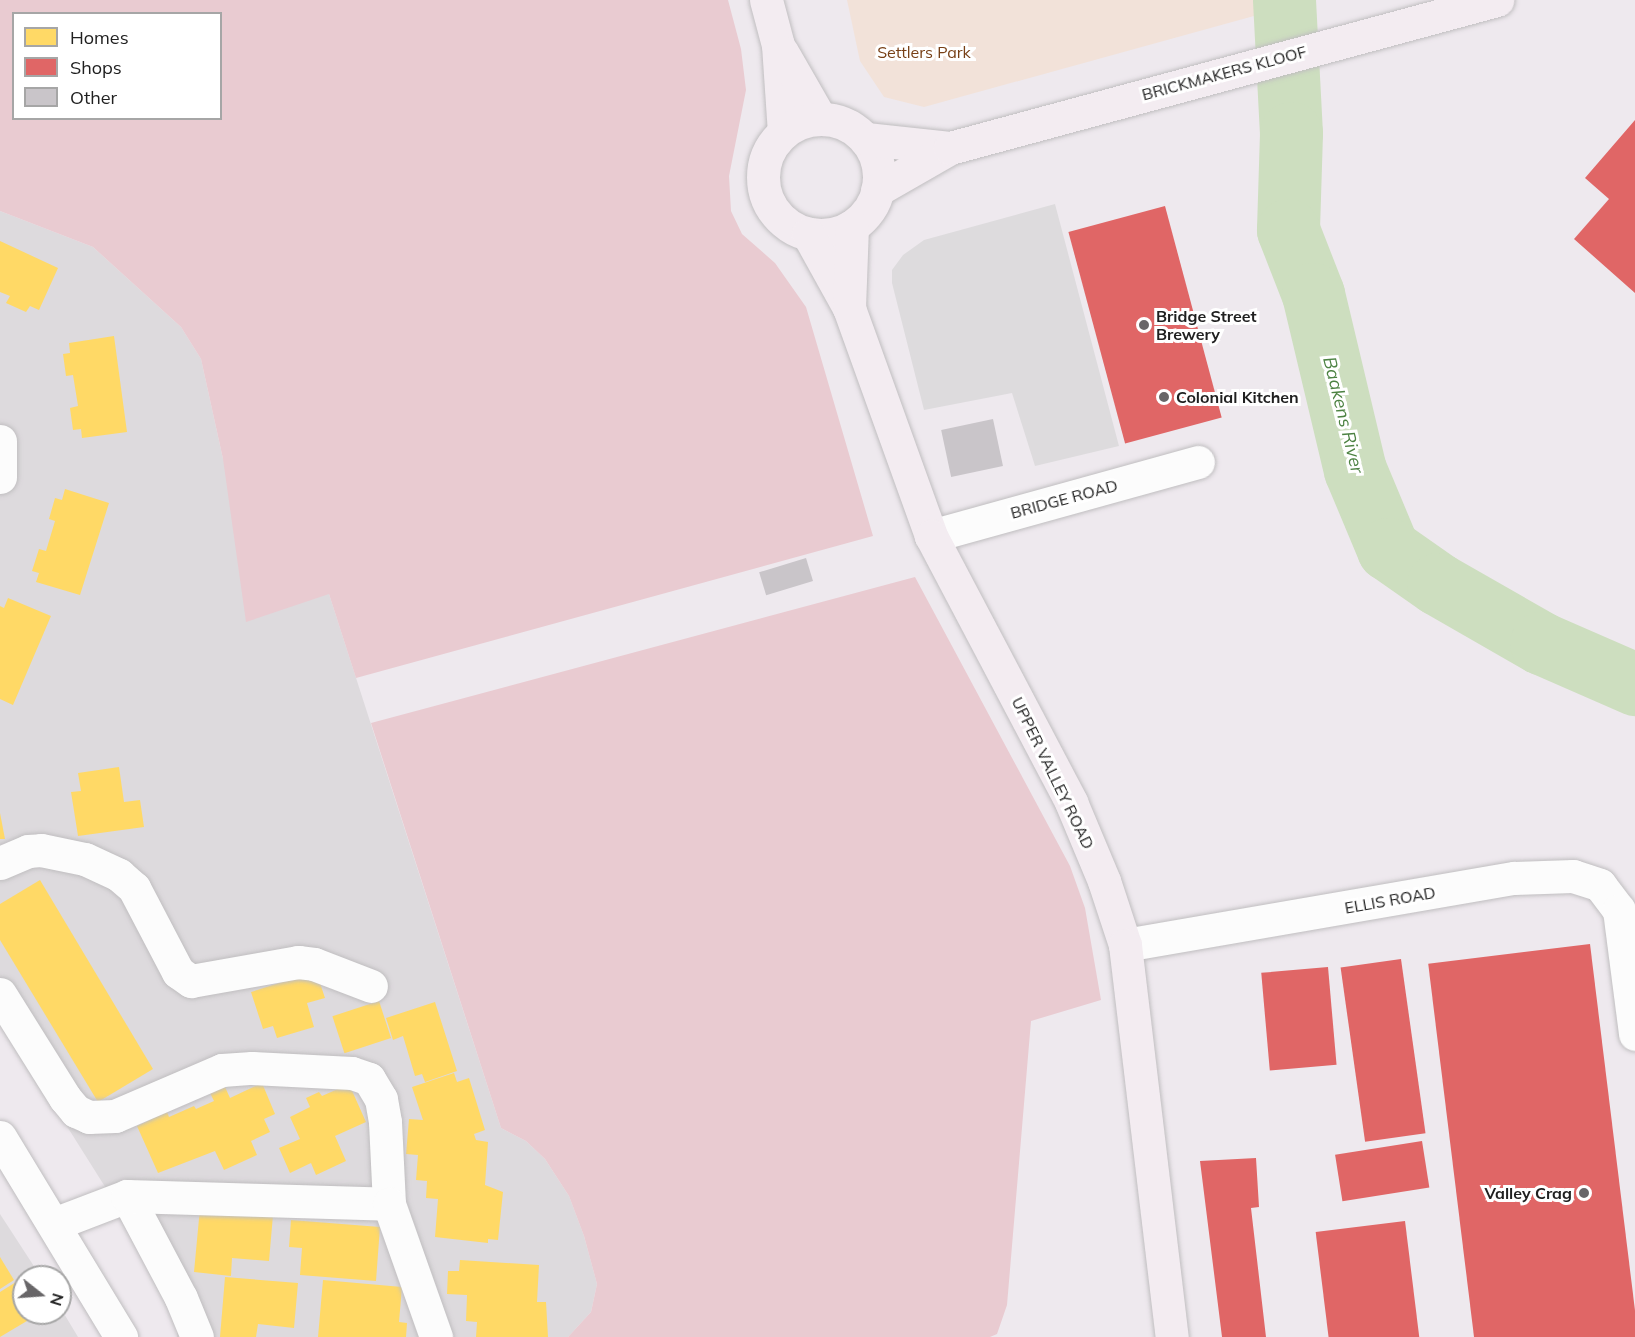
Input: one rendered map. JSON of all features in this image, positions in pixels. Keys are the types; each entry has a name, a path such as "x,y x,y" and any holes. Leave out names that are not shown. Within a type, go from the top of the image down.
{"street":[{"path":"766,0 778,45 784,132"},
{"name":"BRICKMAKERS KLOOF","path":"877,190 950,148 1497,0"},
{"path":"778,45 820,118"},
{"path":"820,118 845,125 866,140 876,158 877,190 872,204 852,226 831,234 808,234 791,227 767,200 764,163 784,132 801,122 820,118"},
{"name":"BRICKMAKERS KLOOF","path":"866,140 950,148"},
{"name":"UPPER VALLEY ROAD","path":"849,308 852,226"},
{"name":"UPPER VALLEY ROAD","path":"808,234 849,308 931,536 1071,802 1125,945 1172,1337"},
{"path":"0,441 0,477"},
{"name":"BRIDGE ROAD","path":"931,536 1198,462"},
{"path":"0,863 28,851 41,850 85,859 119,875 134,888 178,972 191,981 298,962 322,966 371,986"},
{"name":"ELLIS ROAD","path":"1125,945 1514,878 1574,876 1600,885 1619,910 1624,934 1635,1034"},
{"path":"0,994 64,1098 76,1111 89,1117 115,1116 222,1070 252,1068 352,1072 369,1079 381,1099 385,1122 389,1204 436,1337"},
{"path":"0,1137 122,1337"},
{"path":"54,1224 127,1196 389,1204"},
{"path":"127,1196 171,1277 197,1337"}],"shaded area":[{"path":"0,0 728,0 741,49 746,90 729,176 731,211 742,234 775,263 806,307 873,536 356,678 329,594 246,622 223,459 201,359 181,327 93,247 0,211"},
{"path":"1055,204 1119,446 1035,466 1012,393 924,410 892,283 892,270 903,255 924,240"},
{"path":"0,211 93,247 181,327 201,359 223,459 329,594 501,1128 526,1141 545,1159 569,1196 584,1236 597,1284 591,1312 568,1337 177,1337 177,1301 0,1020"},
{"path":"915,577 1070,866 1085,908 1101,1000 1031,1021 1007,1305 997,1334 990,1337 568,1337 591,1312 597,1284 584,1236 569,1196 545,1159 526,1141 501,1128 371,723"},
{"path":"0,1214 33,1265 12,1265 12,1325 71,1325 78,1337 0,1337"}],"green space":[{"name":"Settlers Park","path":"847,0 1312,0 924,107 884,97 860,61"}],"building: Homes":[{"path":"0,241 58,268 39,310 30,306 26,312 6,303 10,296 0,292"},
{"path":"114,336 127,432 82,438 81,429 73,430 70,408 78,406 73,375 66,376 63,354 70,353 69,343"},
{"path":"65,489 109,503 80,595 36,582 39,573 32,571 39,549 46,551 55,521 49,519 55,498 62,500"},
{"path":"8,598 51,616 13,705 0,699 0,606 4,608"},
{"path":"119,767 124,802 140,800 144,827 78,836 71,792 81,791 78,773"},
{"path":"0,813 5,839 0,839"},
{"path":"40,880 153,1069 98,1102 0,940 0,904"},
{"path":"316,971 325,998 307,1003 314,1027 277,1038 273,1026 263,1029 251,992"},
{"path":"379,1001 391,1038 344,1053 332,1016"},
{"path":"435,1002 457,1071 425,1082 422,1074 415,1076 403,1036 393,1040 386,1018"},
{"path":"454,1073 457,1082 469,1078 485,1130 474,1134 476,1140 488,1142 485,1185 503,1192 498,1240 488,1239 488,1243 435,1237 438,1199 426,1198 427,1181 416,1180 418,1155 406,1154 409,1119 423,1120 412,1087"},
{"path":"262,1083 275,1114 264,1119 270,1132 251,1141 257,1155 224,1170 215,1151 158,1173 137,1126 167,1112 169,1117 194,1106 196,1109 214,1101 210,1093 225,1087 230,1098"},
{"path":"349,1084 366,1122 335,1136 346,1161 316,1175 311,1163 290,1173 279,1148 300,1139 290,1117 310,1107 306,1098 319,1092 322,1096"},
{"path":"200,1208 273,1215 269,1261 232,1258 231,1276 194,1272"},
{"path":"291,1220 380,1227 376,1281 300,1275 302,1248 289,1247"},
{"path":"0,1257 12,1277 12,1281 0,1289"},
{"path":"460,1260 539,1265 537,1302 546,1302 548,1337 476,1337 477,1322 466,1321 467,1295 447,1294 448,1271 459,1271"},
{"path":"225,1277 298,1283 294,1328 258,1324 256,1337 220,1337"},
{"path":"323,1280 402,1287 399,1322 407,1323 406,1337 318,1337"},
{"path":"12,1284 12,1325 20,1325 0,1337 0,1292"}],"building: Shops":[{"path":"1635,120 1635,293 1574,239 1609,199 1585,178"},
{"name":"Bridge Street Brewery","path":"1165,206 1222,418 1125,443 1068,232"},
{"path":"1590,944 1635,1310 1635,1337 1474,1337 1428,964"},
{"path":"1401,959 1425,1133 1365,1142 1341,967"},
{"path":"1328,967 1337,1065 1270,1070 1261,973"},
{"path":"1422,1141 1429,1187 1342,1201 1335,1155"},
{"path":"1256,1158 1259,1207 1251,1208 1266,1337 1222,1337 1200,1161"},
{"path":"1405,1221 1419,1337 1329,1337 1316,1232"}],"building: Other":[{"path":"993,419 1003,466 951,477 941,430"},
{"path":"806,558 813,581 766,595 759,572"}],"waterway":[{"name":"Baakens River","path":"1284,0 1291,133 1288,230 1313,294 1355,470 1388,549 1438,584 1541,643 1635,684"}],"place":[{"name":"Bridge Street Brewery","path":"1144,325"},
{"name":"Colonial Kitchen","path":"1164,397"},
{"name":"Valley Crag","path":"1584,1193"}]}
